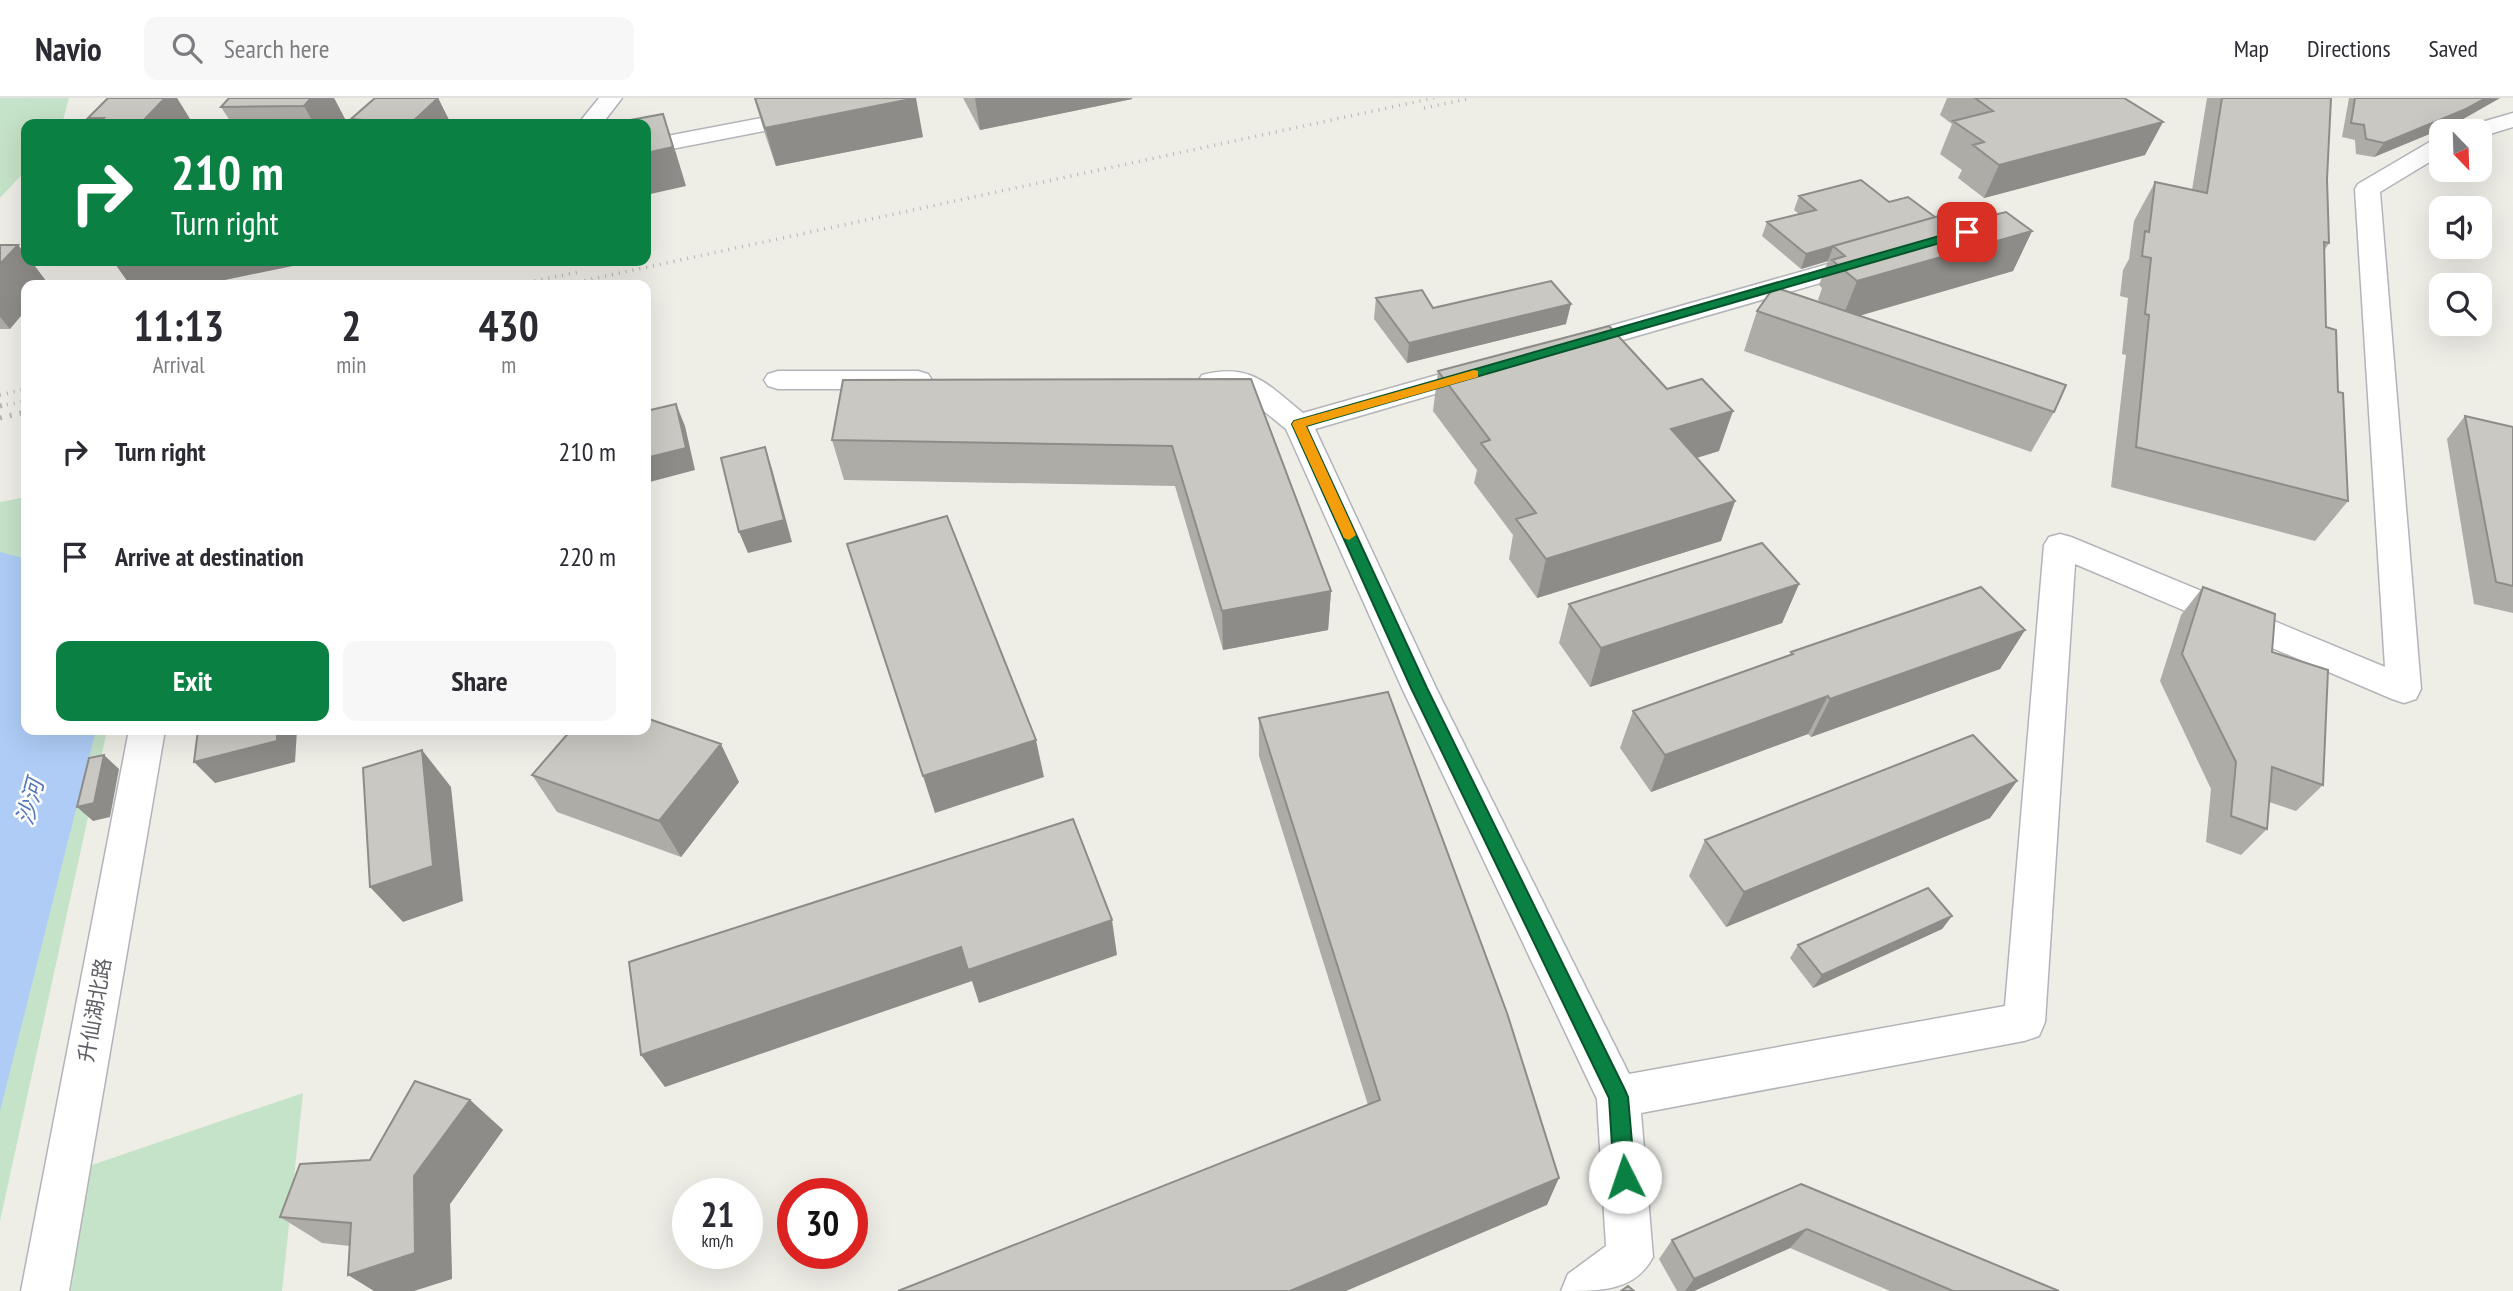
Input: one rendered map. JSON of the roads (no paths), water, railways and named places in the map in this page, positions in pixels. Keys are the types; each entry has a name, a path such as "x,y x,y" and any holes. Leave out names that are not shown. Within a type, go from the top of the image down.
{"street":[{"path":"594,119 611,98"},
{"path":"651,146 829,113"},
{"path":"2492,126 2513,120"},
{"path":"1618,1097 2024,1022 2060,545 2404,689 2367,189 2429,152"},
{"path":"1552,351 1900,251"},
{"path":"1298,424 1512,363"},
{"path":"778,380 943,380"},
{"path":"1190,381 1244,381 1298,424 1419,688 1618,1097 1630,1257 1585,1291"},
{"name":"升仙湖北路","path":"45,1291 146,735"}],"water":[{"name":"沙河","path":"0,552 21,558 21,735 95,735 0,1111"}],"railway":[{"path":"587,280 1434,98"},
{"path":"1424,108 1472,98"},
{"path":"539,280 579,272"},
{"path":"0,395 21,390"},
{"path":"8,404 0,406 21,402"},
{"path":"0,418 21,413"}]}
